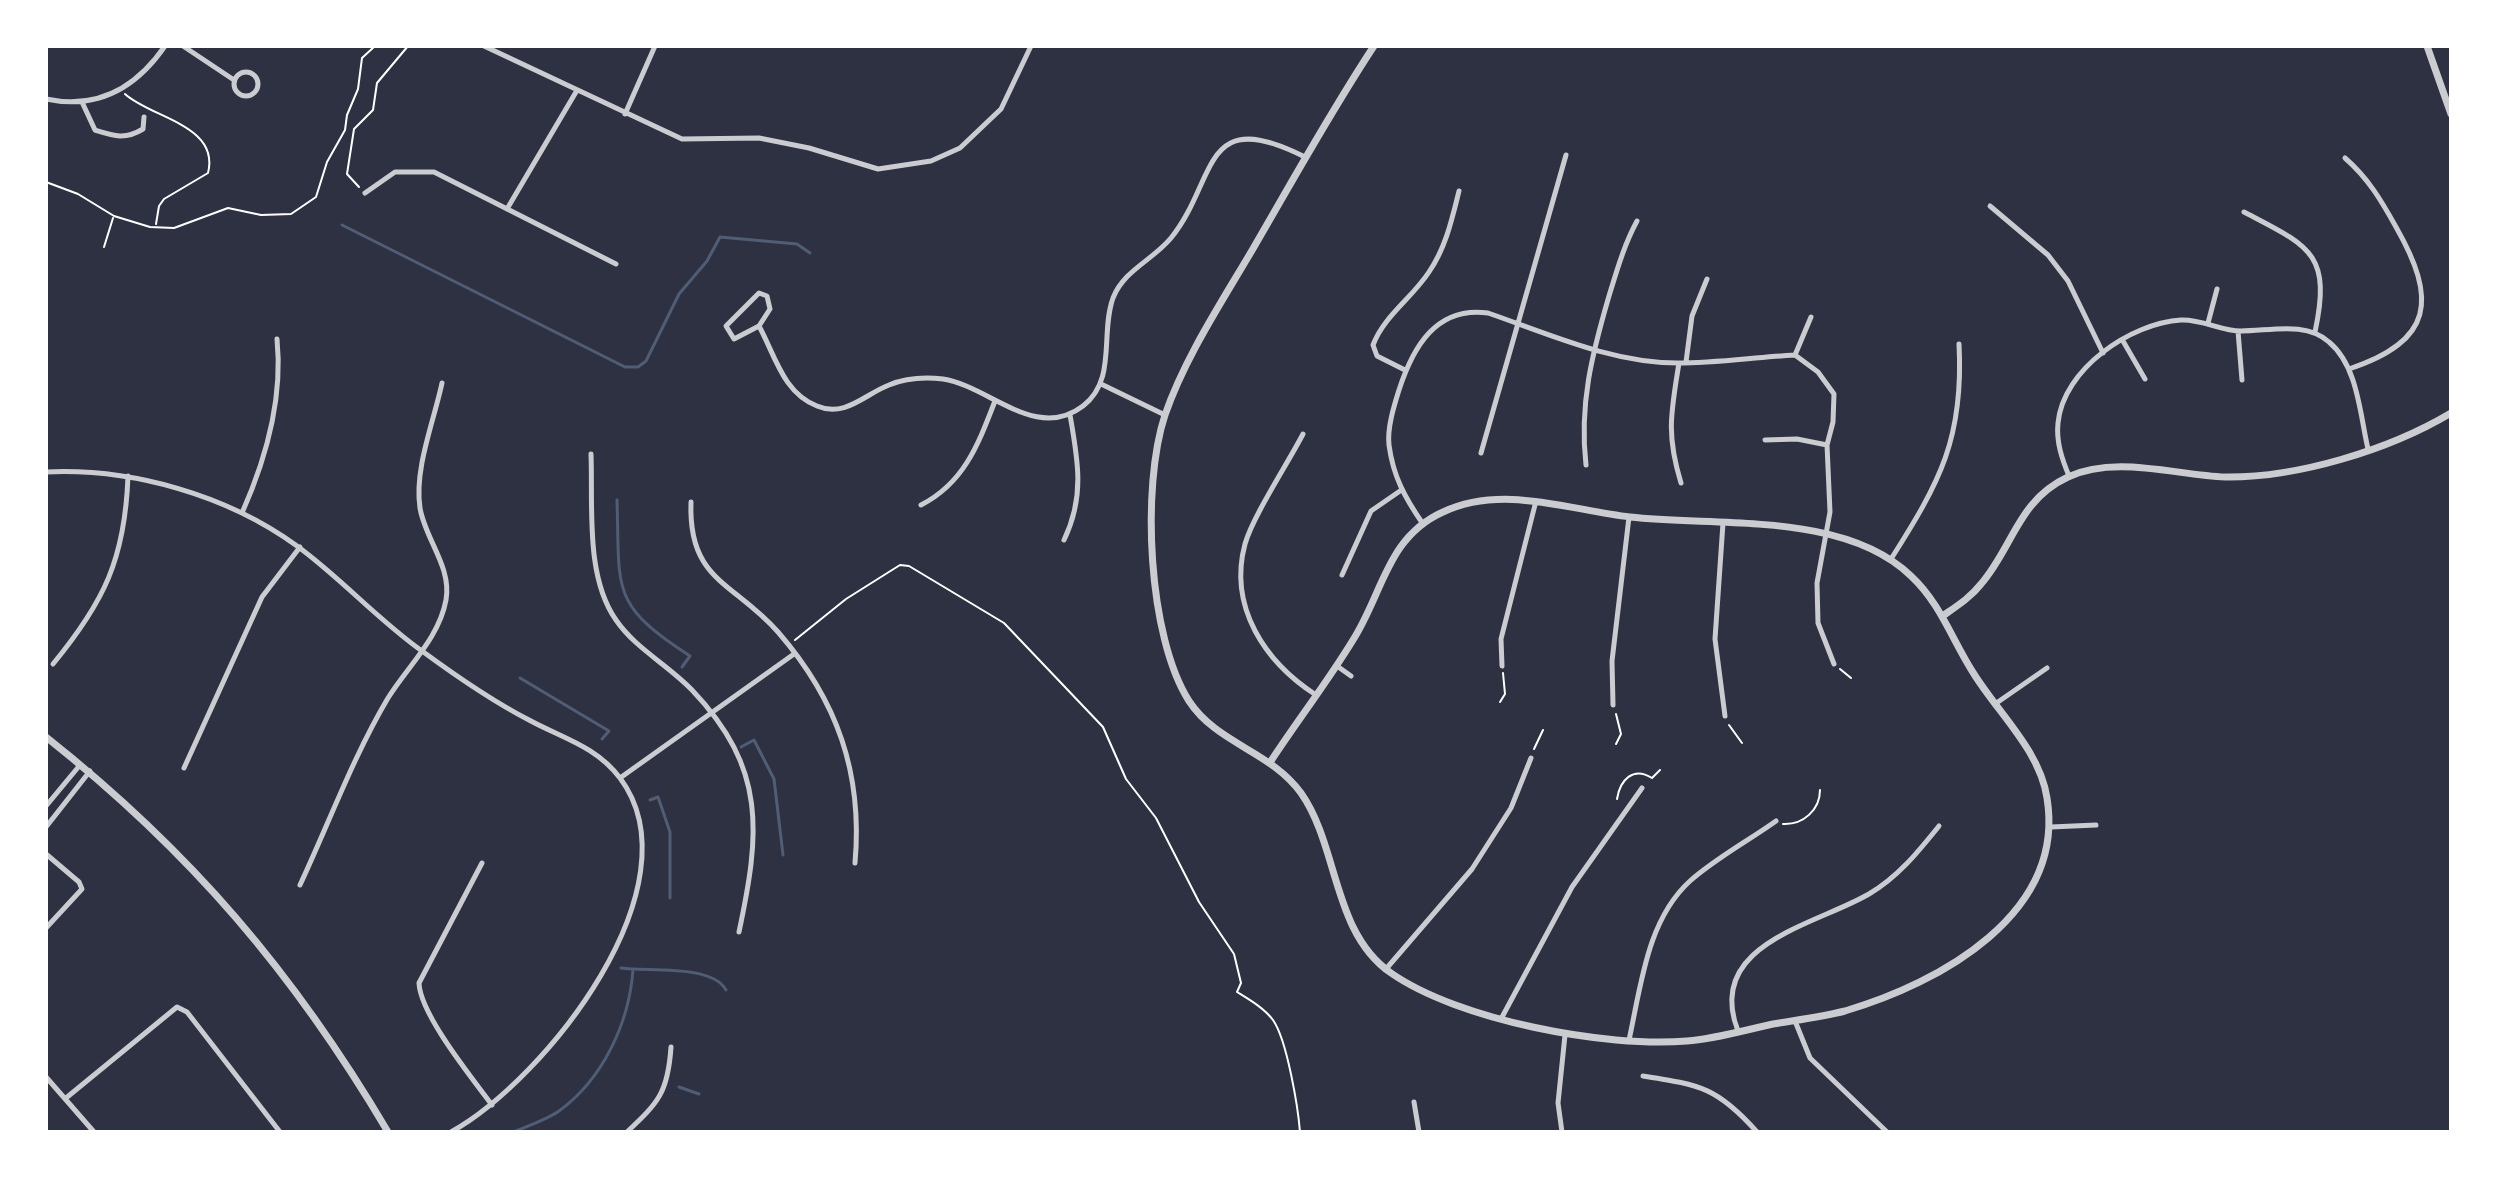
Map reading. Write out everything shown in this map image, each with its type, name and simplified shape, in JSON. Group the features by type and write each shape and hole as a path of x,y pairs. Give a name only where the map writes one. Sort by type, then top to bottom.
{"street":[{"path":"46,99 82,102 121,89 147,73 165,46"},
{"path":"183,46 234,80"},
{"path":"484,46 576,92 682,139 759,138 809,148 878,169 931,161 960,148 994,116 1016,80 1031,46"},
{"path":"501,53 504,46"},
{"path":"625,114 655,46"},
{"path":"1271,761 1359,632 1394,553 1423,524 1441,512 1486,500 1536,501 1629,517 1827,533 1891,559 1911,575 1944,615 1970,668 2034,758 2046,787 2051,827 2033,890 2012,917 1969,952 1929,978 1840,1012 1685,1041 1565,1035 1500,1020 1428,992 1386,970 1349,919 1308,802 1271,761 1217,732 1190,702 1172,663 1150,540 1155,463 1165,415 1237,275 1374,46"},
{"path":"2427,46 2451,114"},
{"path":"252,73 259,86 249,96 239,94 233,87 234,80 238,75 252,73"},
{"path":"507,209 576,92"},
{"path":"82,102 95,130 115,137 130,137 143,129 144,117"},
{"path":"759,326 791,389 819,407 844,408 891,384 932,378 951,381 1033,416 1070,415 1086,404 1101,383 1114,297 1128,274 1166,244 1176,231 1209,163 1237,141 1257,138 1277,143 1306,158"},
{"path":"1481,453 1566,155"},
{"path":"2345,158 2369,179 2409,250 2420,274 2424,294 2419,319 2407,339 2379,359 2349,369"},
{"path":"365,193 389,174 423,170 445,177 616,264"},
{"path":"1405,370 1377,356 1373,345 1379,329 1429,272 1445,243 1459,191"},
{"path":"1990,206 2048,255 2068,281 2103,353"},
{"path":"2244,212 2292,237 2318,266 2323,285 2315,332"},
{"path":"1586,465 1583,417 1593,350 1624,246 1637,221"},
{"path":"1681,483 1669,430 1692,316 1707,279"},
{"path":"2208,323 2217,289"},
{"path":"759,293 770,302 759,326 734,339 726,326 759,293"},
{"path":"1423,524 1400,491 1388,442 1405,370 1420,340 1452,315 1471,311 1520,324 1593,350 1682,362 1795,355 1818,372 1834,394 1833,422 1827,445 1830,512 1817,583 1818,623 1834,664"},
{"path":"1795,355 1811,317"},
{"path":"2069,476 2058,443 2063,401 2075,380 2103,353 2123,341 2163,323 2184,320 2238,331 2277,328 2315,332 2330,342 2349,369 2368,449"},
{"path":"2238,331 2242,380"},
{"path":"242,513 262,467 280,371 277,339"},
{"path":"2123,341 2145,379"},
{"path":"1891,559 1947,461 1959,404 1959,344"},
{"path":"300,885 362,746 389,697 443,616 447,596 445,575 420,507 420,482 442,383"},
{"path":"1101,383 1165,415"},
{"path":"921,505 945,493 965,466 995,401"},
{"path":"1944,615 1982,583 2017,522 2035,501 2069,476 2105,468 2253,477 2298,471 2368,449 2451,413"},
{"path":"1064,540 1077,513 1078,473 1070,415"},
{"path":"1303,434 1246,542 1240,580 1258,641 1276,665 1316,695"},
{"path":"1765,440 1797,439 1827,445"},
{"path":"591,454 597,569 615,619 632,638 691,689 712,713 744,768 755,812 752,870 739,932"},
{"path":"46,472 128,476 185,491 242,513 300,547 422,651 531,721 586,747 620,778 642,829 644,853 631,905 603,971 566,1029 543,1058 492,1105 451,1132"},
{"path":"53,664 95,609 108,585 119,551 128,476"},
{"path":"1342,575 1371,511 1400,491"},
{"path":"1502,666 1501,639 1536,501"},
{"path":"691,502 690,532 698,553 714,578 758,611 788,646 825,698 849,758 858,807 855,863"},
{"path":"1613,705 1612,661 1629,517"},
{"path":"1723,523 1715,639 1725,716"},
{"path":"184,768 262,597 300,547"},
{"path":"620,778 794,654"},
{"path":"1336,665 1351,676"},
{"path":"1995,704 2047,668"},
{"path":"46,737 90,771 193,867 288,978 344,1057 388,1132"},
{"path":"1386,970 1472,869 1511,808 1531,758"},
{"path":"46,806 80,764"},
{"path":"46,827 90,771"},
{"path":"1500,1020 1572,887 1642,788"},
{"path":"1629,1040 1656,930 1672,902 1689,882 1776,821"},
{"path":"2051,827 2096,825"},
{"path":"1738,1031 1731,1014 1735,983 1746,963 1765,943 1791,928 1871,893 1897,875 1939,826"},
{"path":"46,854 79,882 82,889 46,928"},
{"path":"482,863 419,983 419,993 442,1033 492,1105"},
{"path":"66,1098 177,1007 187,1012 280,1132"},
{"path":"1794,1020 1810,1058 1887,1132"},
{"path":"1562,1132 1558,1103 1565,1035"},
{"path":"627,1132 661,1099 669,1078 671,1047"},
{"path":"1643,1076 1697,1084 1730,1104 1757,1132"},
{"path":"46,1077 94,1132"},
{"path":"1414,1102 1419,1132"}],"path":[{"path":"46,182 78,194 114,216 150,227 174,228 228,208 276,216 291,214 316,197 327,162 345,130 347,115 358,89 359,67 375,46"},
{"path":"365,193 347,174 354,129 373,110 377,83 408,46"},
{"path":"121,89 126,97 184,126 210,152 208,173 164,199 159,206 155,225"},
{"path":"345,130 354,129"},
{"path":"104,247 114,216"},
{"path":"788,646 846,599 900,565 909,566 1004,623 1048,674 1084,704 1110,739 1126,779 1156,818 1199,902 1234,954 1241,983 1237,992 1255,1003 1277,1027 1296,1092 1300,1132"},
{"path":"1834,664 1851,678"},
{"path":"1500,702 1505,694 1502,666"},
{"path":"1613,705 1621,734 1616,744"},
{"path":"1531,758 1543,730"},
{"path":"1732,732 1742,743"},
{"path":"1617,799 1621,784 1630,775 1644,773 1652,778 1660,770"},
{"path":"1776,821 1785,826 1805,819 1813,810 1820,790"}],"waterway":[{"path":"342,225 625,367 638,367 646,361 679,294 707,261 720,237 797,244 810,253"},
{"path":"617,500 618,555 624,592 645,622 690,656 682,667"},
{"path":"520,678 609,731 602,739"},
{"path":"741,747 754,740 774,779 783,855"},
{"path":"650,800 658,797 670,832 670,898"},
{"path":"621,968 694,973 719,982 726,990"},
{"path":"513,1132 559,1111 589,1083 619,1029 626,1010 633,970"},
{"path":"679,1087 699,1094"}]}
